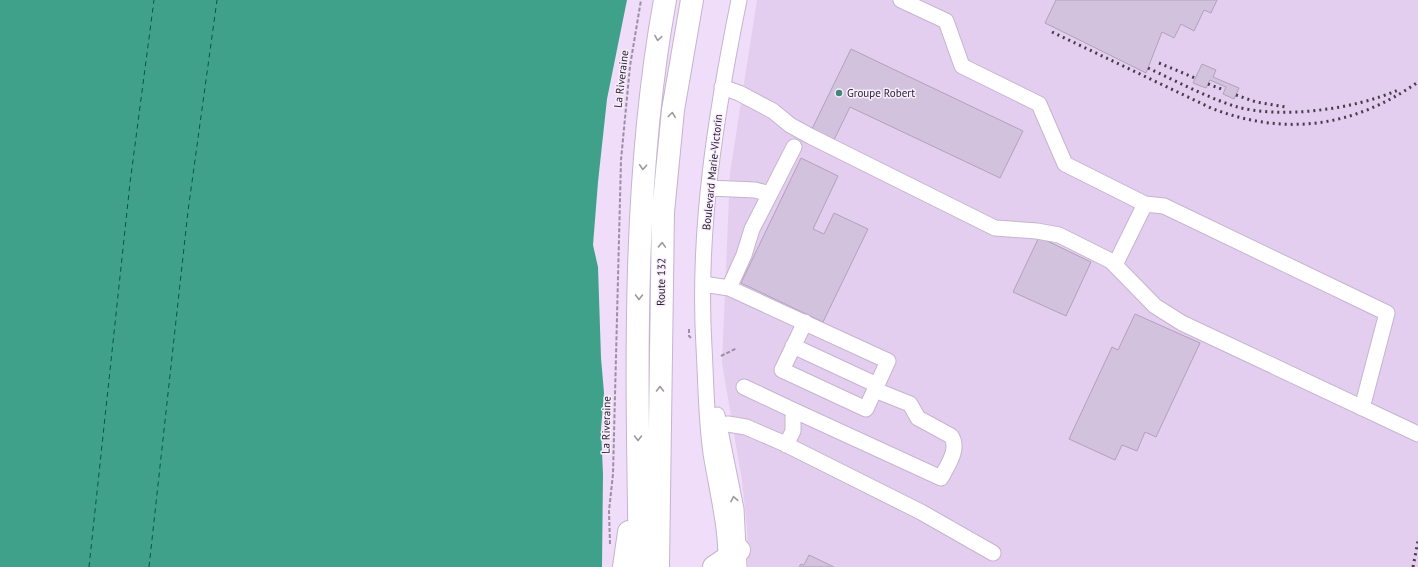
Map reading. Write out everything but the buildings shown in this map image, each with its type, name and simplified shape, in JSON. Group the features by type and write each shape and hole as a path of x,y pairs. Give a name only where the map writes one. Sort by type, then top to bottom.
{"highway":[{"name":"Route 132","path":"640,567 638,335 643,160 651,92 665,0"},
{"name":"Route 132","path":"658,567 662,243 666,180 673,110 692,0"},
{"path":"660,428 665,567"},
{"path":"624,567 638,466"}],"street":[{"name":"Boulevard Marie-Victorin","path":"730,555 711,452 714,425 704,346 703,284 709,188 722,87 739,0"},
{"path":"901,0 946,21 962,66 1039,104 1065,164 1145,204 1164,206 1387,313 1362,408"},
{"path":"722,87 739,93 773,111 790,125 810,136 995,228 1038,230 1059,235 1111,261 1155,306 1182,323 1418,434"},
{"path":"729,288 744,255 752,229 794,147"},
{"path":"709,188 755,190 770,194"},
{"path":"1115,265 1145,204"},
{"path":"703,284 729,288 805,322 888,360 866,409 782,370 805,322"},
{"path":"744,387 941,478 954,450 954,440 951,436 918,418 910,404 794,346"},
{"path":"786,444 793,431 793,417 795,411"},
{"path":"714,425 746,427 786,444 921,512 993,553"}],"path":[{"name":"La Riveraine","path":"610,546 609,511 612,479 621,160 630,66 641,0"},
{"path":"721,356 737,348"}],"shaded area":[{"path":"0,0 627,0 607,99 593,245 598,267 601,358 604,393 601,429 603,474 602,567 0,567"},
{"path":"757,0 1418,0 1418,567 748,567 747,528 742,481 722,363 730,173"}],"ferry route":[{"path":"89,567 130,183 154,0"},
{"path":"149,567 188,211 217,0"}],"railway":[{"path":"1052,32 1211,108 1239,117 1266,122 1292,124 1318,123 1344,118 1369,109 1394,97 1418,82"},
{"path":"1159,63 1195,78"},
{"path":"1148,68 1201,93 1234,106 1252,110 1273,112 1295,112 1339,107 1380,97 1398,90"},
{"path":"1208,84 1224,90"},
{"path":"1236,95 1256,102 1286,107"},
{"path":"1413,567 1418,541"}],"place":[{"name":"Groupe Robert","path":"839,93"}]}
